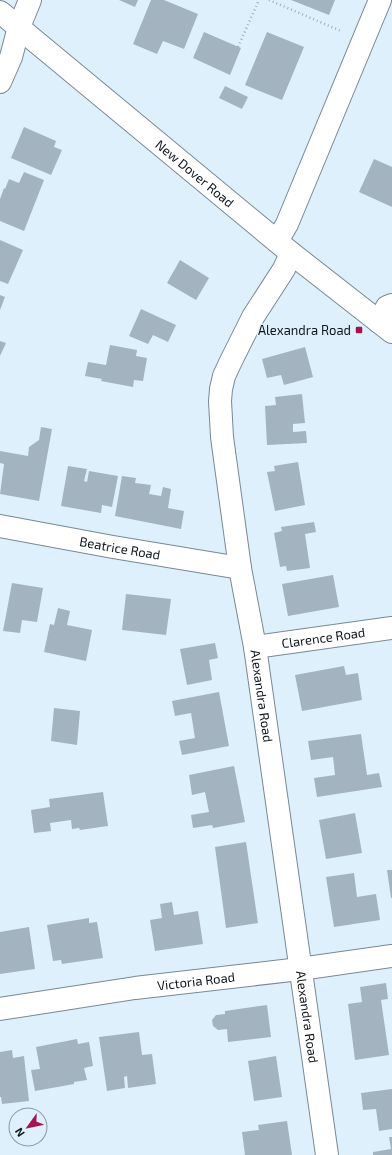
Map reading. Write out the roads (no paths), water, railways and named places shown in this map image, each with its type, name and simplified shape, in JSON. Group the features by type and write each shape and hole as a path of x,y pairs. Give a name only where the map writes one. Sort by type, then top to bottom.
{"street":[{"path":"0,82 11,57 19,27 30,0"},
{"name":"Alexandra Road","path":"327,1155 255,647 240,568 222,437 220,401 224,376 230,362 253,317 284,269 284,247 287,224 380,0"},
{"name":"New Dover Road","path":"0,12 284,247 386,327"},
{"path":"386,327 387,307 392,304"},
{"name":"Beatrice Road","path":"0,526 113,547 240,568"},
{"name":"Clarence Road","path":"255,647 392,628"},
{"name":"Victoria Road","path":"0,1009 135,988 300,969 392,956"}],"place":[{"name":"Alexandra Road","path":"359,330"}]}
